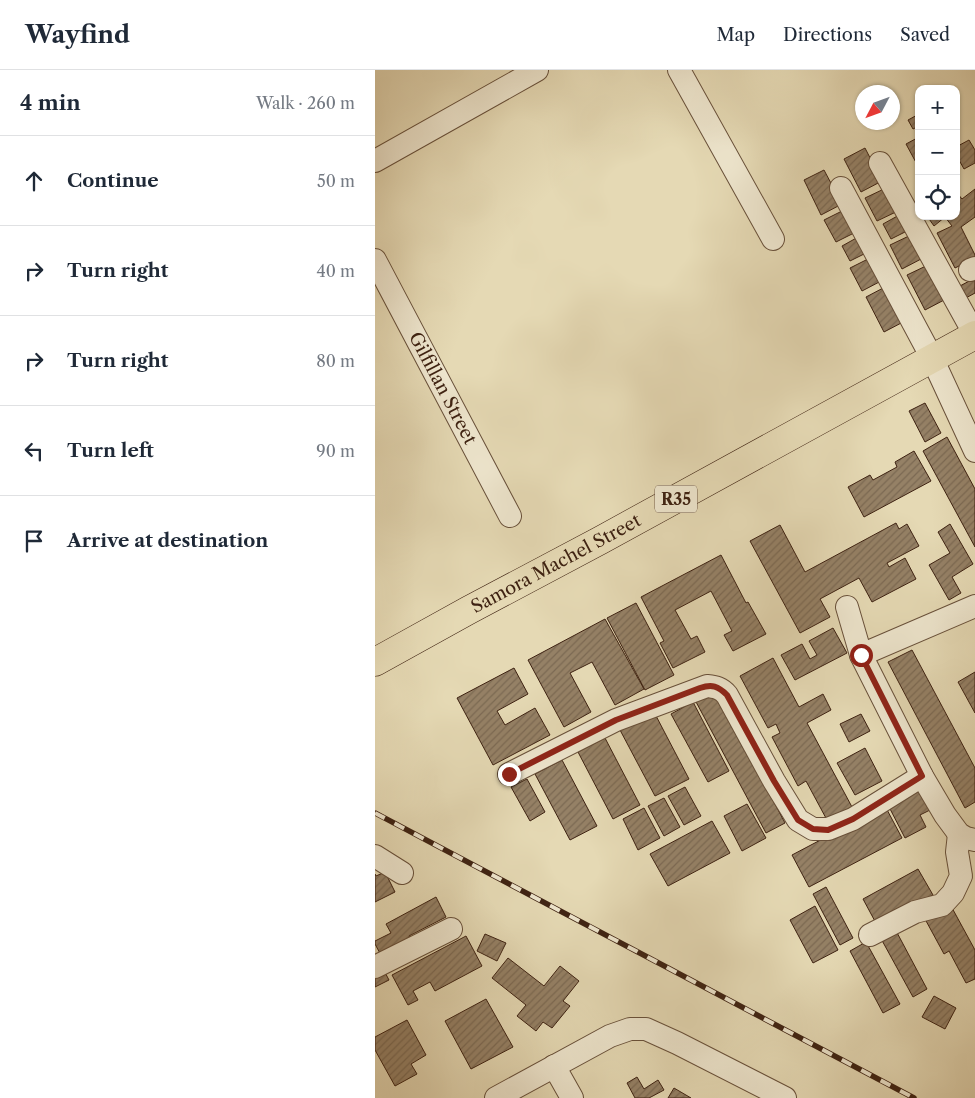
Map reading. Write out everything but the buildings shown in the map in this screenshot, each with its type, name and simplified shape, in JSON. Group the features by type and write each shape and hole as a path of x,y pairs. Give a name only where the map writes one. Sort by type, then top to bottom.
{"main road":[{"name":"Samora Machel Street","path":"375,662 610,536 975,335"}],"street":[{"path":"375,161 537,70"},
{"path":"679,70 773,238"},
{"path":"880,163 975,335"},
{"path":"841,188 932,358 975,451"},
{"name":"Gilfillan Street","path":"375,260 510,516"},
{"path":"861,655 975,606"},
{"path":"847,607 861,655 922,776 945,815 967,837 957,852 961,876 953,893 942,905 915,912 870,934"},
{"path":"509,774 616,720 707,686 714,686 721,689 727,695 774,781 798,820 813,829 828,830 853,819 922,776"},
{"path":"375,856 402,873"},
{"path":"375,967 451,929"},
{"path":"496,1098 610,1036 630,1029 646,1029 785,1098"},
{"path":"554,1066 572,1098"}],"railway":[{"path":"375,813 914,1098"}],"route":[{"path":"509,774 616,720 700,688 714,686 721,689 727,695 774,781 798,820 813,829 828,830 853,819 922,776 861,655"}]}
